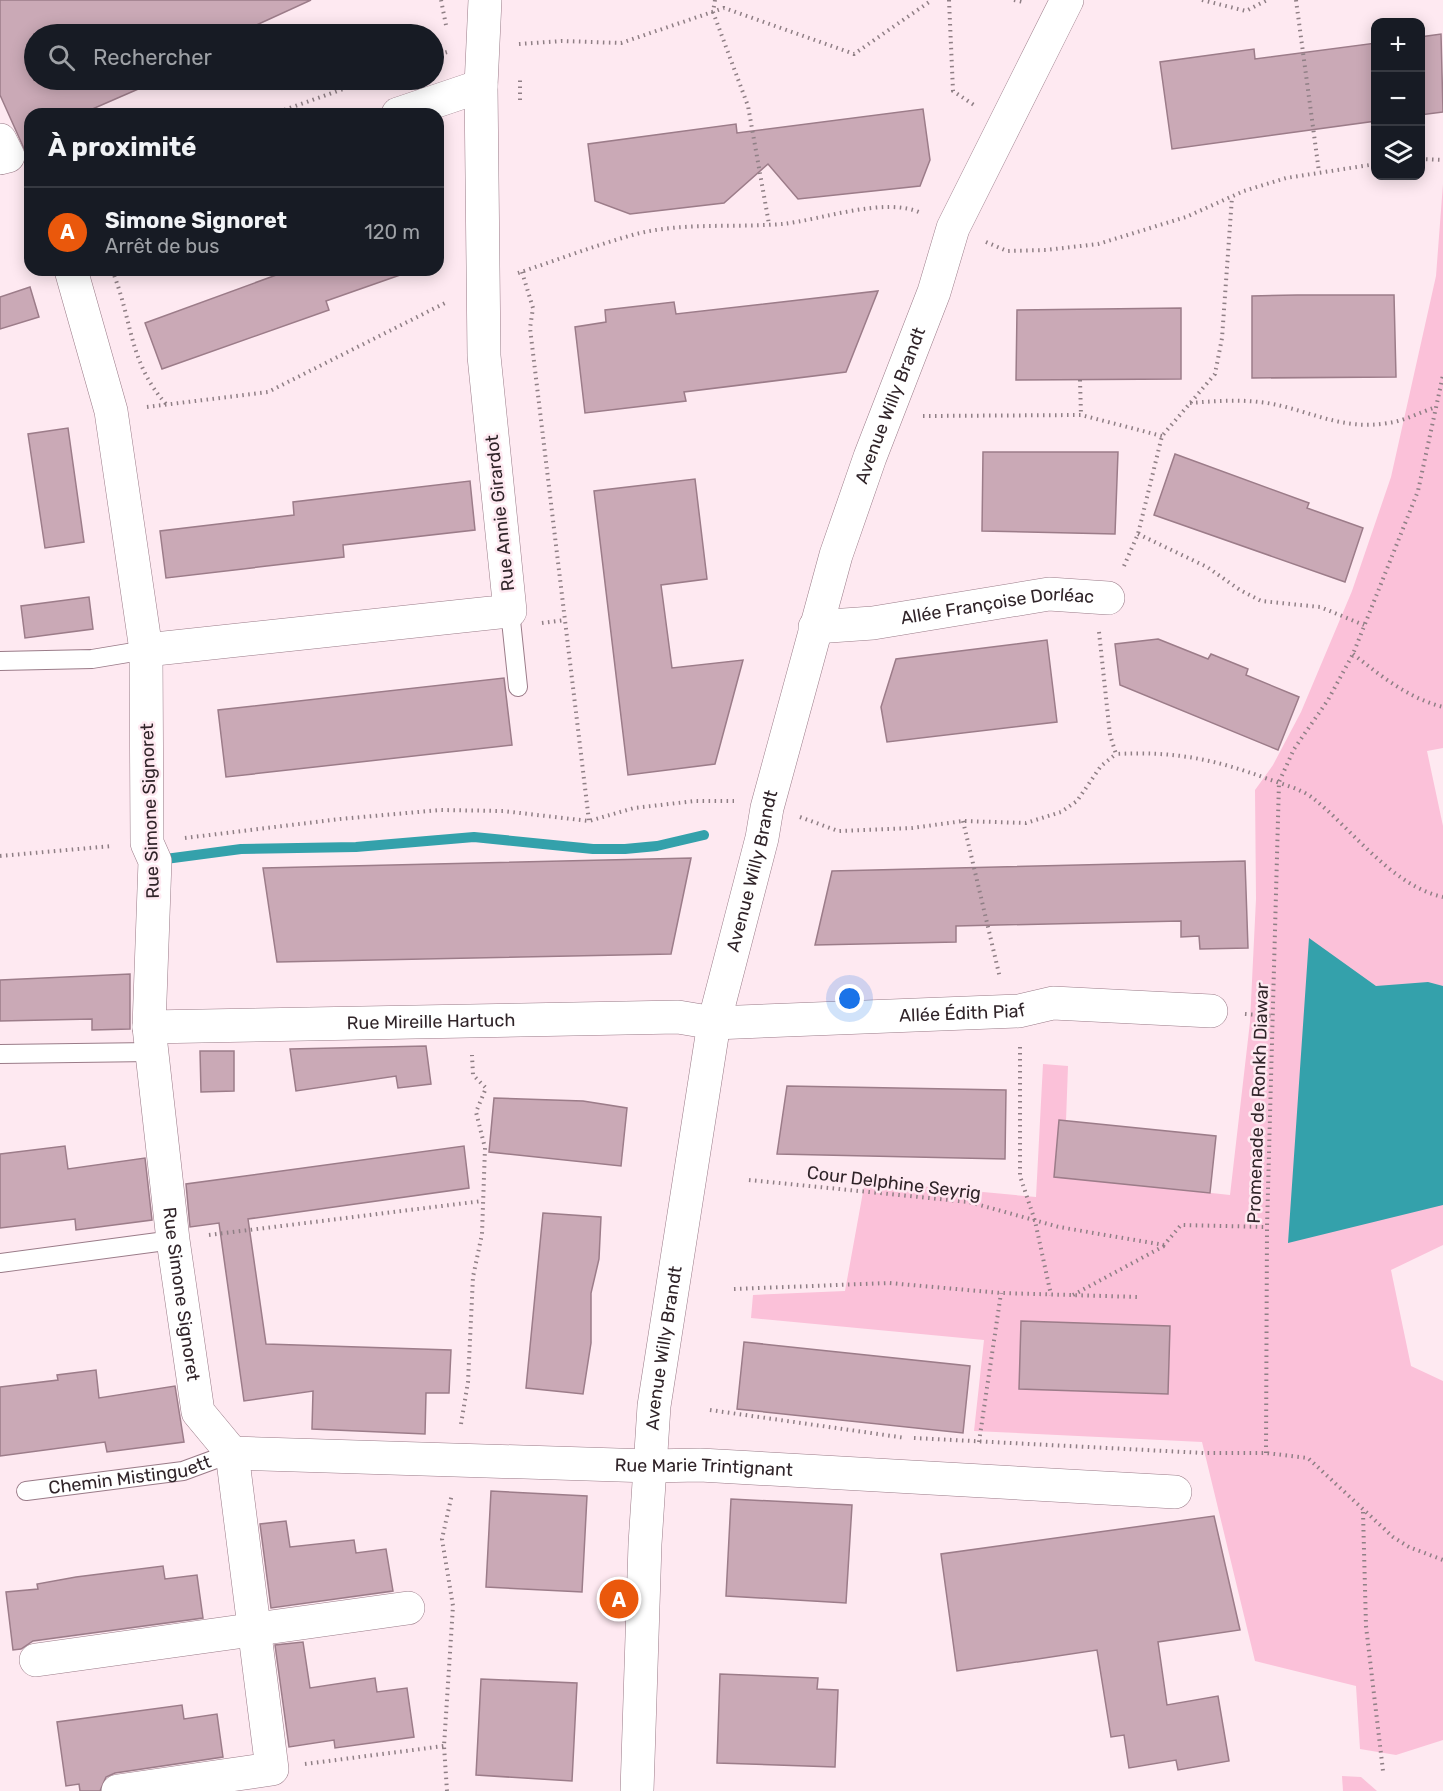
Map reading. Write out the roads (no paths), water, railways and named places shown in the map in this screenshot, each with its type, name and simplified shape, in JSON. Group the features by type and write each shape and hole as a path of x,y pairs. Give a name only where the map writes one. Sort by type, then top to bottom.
{"street":[{"path":"416,108 481,86 485,0"},
{"name":"Avenue Willy Brandt","path":"637,1791 654,1406 714,1023 762,838 766,808 836,555 885,416 934,292 953,228 1068,0"},
{"name":"Rue Annie Girardot","path":"146,651 510,611 484,356 481,86"},
{"path":"0,140 8,156 0,158"},
{"name":"Rue Simone Signoret","path":"73,276 111,411 146,651 147,843 155,861 150,1040 173,1240 198,1412 232,1453"},
{"name":"Allée Françoise Dorléac","path":"815,627 873,622 1049,594 1108,598"},
{"name":"Allée Édith Piaf","path":"714,1023 1014,1011 1053,1003 1211,1011"},
{"name":"Rue Mireille Hartuch","path":"150,1040 472,1021 678,1017 714,1023"},
{"path":"118,1791 272,1768 232,1453"},
{"name":"Rue Marie Trintignant","path":"232,1453 456,1458 650,1466 700,1465 1175,1492"},
{"path":"36,1660 253,1632 408,1608"}],"lane":[{"path":"510,611 518,687"},
{"path":"0,661 92,659 146,651"},
{"path":"0,1054 150,1040"},
{"path":"0,1263 173,1240"},
{"name":"Chemin Mistinguett","path":"26,1491 183,1471 232,1453"}],"water":[{"path":"1309,938 1376,986 1428,982 1443,986 1443,1205 1288,1243"}],"waterway":[{"path":"158,860 241,849 356,847 474,837 593,849 625,849 657,846 704,835"}],"place":[{"name":"Simone Signoret","path":"619,1599"}]}
